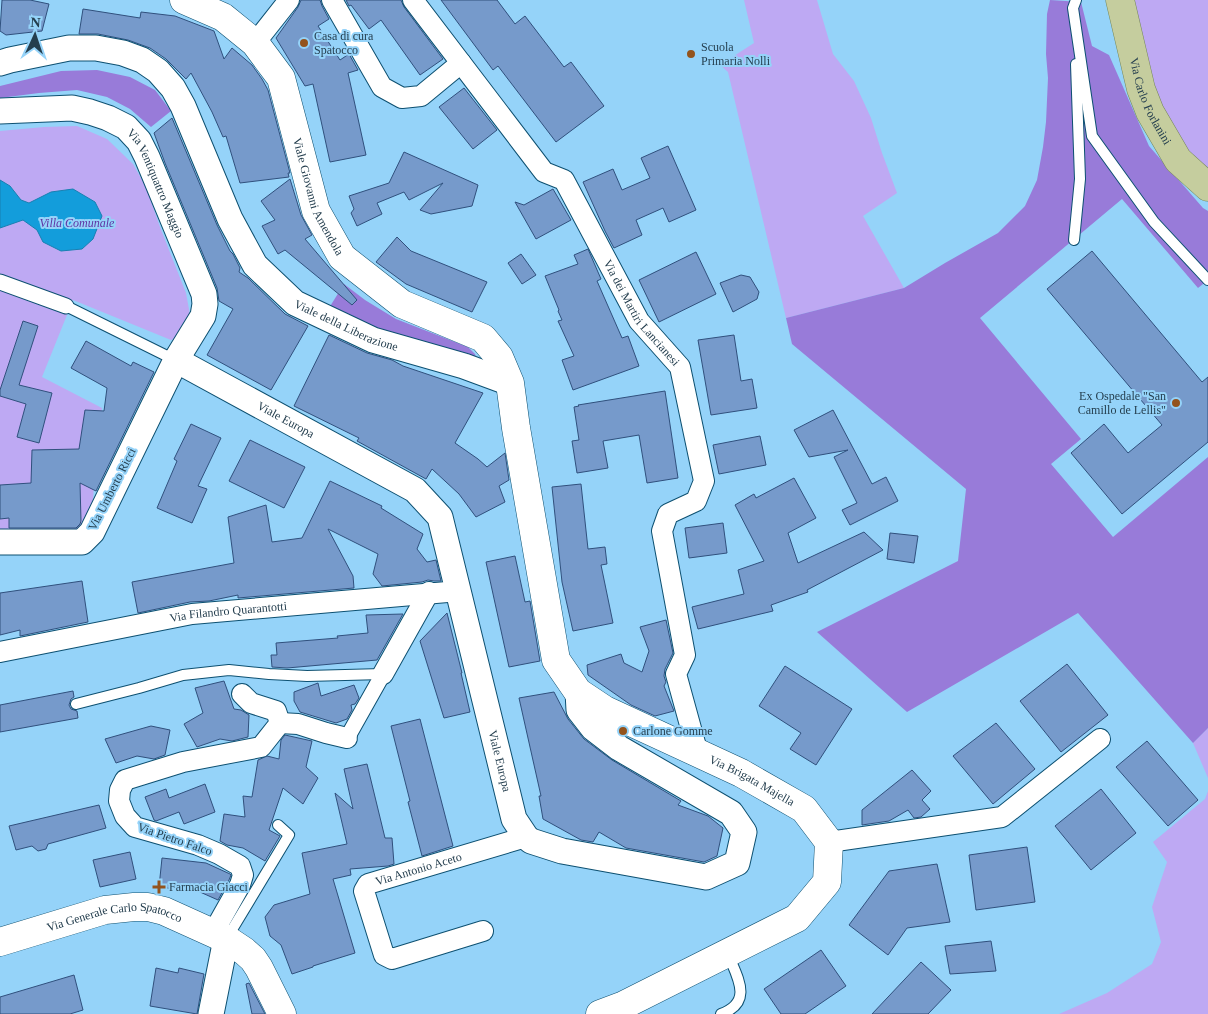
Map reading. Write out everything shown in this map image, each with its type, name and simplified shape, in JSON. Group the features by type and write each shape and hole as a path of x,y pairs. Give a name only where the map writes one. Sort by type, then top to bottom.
{"main road":[{"name":"Viale Giovanni Amendola","path":"184,0 223,16 255,42 281,78 316,211 342,258 402,304 483,338 499,357 510,383"},
{"name":"Via Carlo Forlanini","path":"1120,0 1141,89 1150,112 1178,160 1208,187"},
{"path":"510,383 556,660 578,692"},
{"name":"Via Brigata Majella","path":"578,692 605,710 741,773 804,809 829,842"},
{"path":"600,1014 624,1005 797,918 827,882 829,842"},
{"name":"Via Generale Carlo Spatocco","path":"0,942 105,910 134,907 148,907 164,911 219,936"},
{"path":"219,936 253,958 260,968 282,1014"}],"street":[{"path":"255,42 289,0"},
{"path":"332,0 382,87 402,98 421,96 461,62"},
{"name":"Via dei Martiri Lancianesi","path":"413,0 544,172 564,180 639,321 680,367 704,481 696,501 668,514 662,531 684,655 676,674 698,754"},
{"name":"Viale della Liberazione","path":"0,63 68,48 96,48 123,53 142,60 158,71 173,88 230,220 255,265 295,303 373,340 464,366 510,383"},
{"name":"Via Ventiquattro Maggio","path":"0,111 72,108 108,118 126,127 139,141 204,294 203,316 176,360"},
{"path":"0,282 66,306"},
{"name":"Via Umberto Ricci","path":"0,542 82,542 92,532 176,360"},
{"name":"Viale Europa","path":"176,360 415,490 440,517 514,819 526,836"},
{"name":"Via Filandro Quarantotti","path":"0,652 192,614 459,590"},
{"path":"242,694 251,703 276,711 280,723 298,724 347,738 429,592"},
{"path":"526,836 531,842 562,851 706,877 737,863 744,832 731,813 619,748 592,728 579,710 578,692"},
{"name":"Via Pietro Falco","path":"219,936 240,885 243,875 240,866 198,845 136,827 125,816 119,801 120,790 125,780 183,762 261,747 280,723"},
{"path":"829,842 1002,817 1100,739"},
{"name":"Via Antonio Aceto","path":"483,931 392,959 384,955 364,890 368,884 526,836"},
{"path":"211,1014 219,936"}],"lane":[{"path":"1074,4 1080,179 1074,240"},
{"path":"1074,4 1092,136 1154,222 1208,280"},
{"path":"66,306 176,360"},
{"path":"76,704 183,675 229,670 307,676 383,674"},
{"path":"219,936 289,834 278,825"},
{"path":"721,1014 730,1010 738,1001 742,990 727,953"}],"green space":[{"path":"744,0 817,0 833,54 854,81 871,118 897,193 863,216 904,288 786,318 728,72 720,65 754,43"},
{"path":"1128,0 1208,0 1208,178 1161,113"},
{"name":"Villa Comunale","path":"77,126 107,139 133,164 146,187 186,293 191,320 182,336 171,340 73,300 42,377 102,408 95,466 92,520 78,534 0,533 0,131"},
{"path":"1208,728 1208,778 1193,743"},
{"path":"1208,791 1208,1014 1059,1014 1107,993 1152,964 1161,942 1152,907 1167,862 1153,842 1205,799"}],"shaded area":[{"path":"1050,0 1081,2 1092,46 1109,55 1149,146 1203,208 1208,211 1208,280 1198,288 1122,199 980,318 1081,439 1051,464 1113,537 1208,457 1208,728 1193,743 1078,613 907,712 817,632 958,561 966,489 792,344 786,318 904,288 998,233 1025,206 1037,180 1043,147 1048,78 1046,54 1047,14"},
{"path":"97,70 130,77 155,90 171,111 151,127 130,109 107,97 77,90 0,98 0,86 61,71"},
{"path":"344,284 365,300 396,319 468,347 475,354 477,361 377,332 329,308"}],"water":[{"path":"0,180 10,186 21,200 29,203 51,192 73,189 95,202 102,216 93,239 82,249 61,251 43,242 37,230 23,220 0,228"}],"building":[{"path":"2,0 30,0 49,4 42,31 6,35 0,31"},
{"path":"301,0 320,0 329,19 318,26 340,60 349,54 358,70 348,73 366,155 330,162 313,84 305,86 276,38"},
{"path":"346,0 401,0 404,7 443,59 420,75 381,20 369,29"},
{"path":"441,0 497,0 515,24 525,16 564,67 571,62 604,106 556,142 498,66 493,70"},
{"path":"83,9 140,18 141,12 175,16 214,31 224,59 232,48 252,65 268,90 290,173 288,173 289,177 240,183 226,136 223,137 191,73 186,79 166,59 150,48 128,40 98,34 79,34"},
{"path":"464,88 497,130 473,149 439,107"},
{"path":"172,118 217,225 240,268 239,272 248,278 285,314 308,326 271,390 207,355 233,309 219,301 217,288 154,133"},
{"path":"668,146 696,210 669,222 663,208 636,220 642,235 614,248 583,182 613,169 622,190 650,178 641,158"},
{"path":"404,152 478,185 472,206 431,214 420,210 443,183 409,200 404,192 377,203 382,214 357,226 351,213 354,209 349,196 389,183"},
{"path":"290,179 301,215 312,235 305,239 357,300 352,305 285,250 278,254 262,226 275,220 261,201"},
{"path":"553,189 571,220 536,239 515,202 524,205"},
{"path":"397,237 411,251 487,282 472,312 406,284 376,262"},
{"path":"588,249 601,279 597,281 622,338 628,336 639,366 573,390 562,360 574,356 558,321 562,320 545,276 578,264 574,255"},
{"name":"Ex Ospedale \"San Camillo de Lellis\"","path":"1092,251 1202,382 1208,377 1208,442 1122,514 1071,453 1104,424 1128,453 1162,425 1047,289"},
{"path":"696,252 716,294 659,322 639,280"},
{"path":"521,254 536,275 522,284 508,263"},
{"path":"741,275 750,277 759,292 757,299 733,312 720,283"},
{"path":"23,321 38,326 19,385 52,393 39,443 17,437 26,404 0,396 0,390"},
{"path":"329,335 367,353 392,360 403,366 483,393 455,443 487,467 505,453 509,480 499,486 505,502 476,517 459,494 432,469 426,479 357,441 359,438 294,406"},
{"path":"734,335 741,381 752,379 757,408 711,415 698,340"},
{"path":"86,341 131,366 133,362 154,372 96,491 80,483 80,524 76,528 9,528 9,518 0,519 0,485 31,483 32,450 79,449 85,410 104,411 107,388 71,368"},
{"path":"665,391 678,478 647,483 639,435 603,441 608,468 577,473 572,441 579,440 574,407"},
{"path":"833,410 872,484 886,477 898,501 850,525 842,510 857,503 834,457 848,450 809,457 794,430"},
{"path":"191,424 221,438 198,486 207,489 192,523 157,508 177,461 174,459"},
{"path":"760,436 766,465 719,474 713,445"},
{"path":"250,440 305,467 284,508 229,481"},
{"path":"794,478 816,518 788,533 798,563 864,532 883,550 807,590 808,592 771,605 773,611 698,629 692,607 744,594 738,570 764,561 735,505 754,494 756,498"},
{"path":"330,481 382,506 381,508 423,534 417,549 427,562 436,560 441,581 428,580 382,586 373,574 378,554 328,529 353,576 354,588 238,598 238,595 209,601 190,602 138,613 132,582 234,563 228,517 266,505 272,542 302,538"},
{"path":"581,484 588,549 605,547 607,564 601,565 613,623 573,631 562,582 552,487"},
{"path":"723,523 727,553 689,558 685,528"},
{"path":"890,533 918,536 914,563 887,559"},
{"path":"515,556 525,602 530,601 540,661 509,667 486,562"},
{"path":"82,581 88,622 20,636 20,630 0,635 0,593"},
{"path":"447,613 470,712 444,718 420,641"},
{"path":"403,614 377,660 287,668 272,667 271,655 277,655 276,643 338,638 337,636 368,633 366,615"},
{"path":"666,620 673,653 665,669 664,676 666,682 664,686 674,711 655,716 631,705 588,675 587,665 621,654 624,663 642,672 649,651 640,627"},
{"path":"1067,664 1108,715 1061,752 1020,701"},
{"path":"785,666 852,709 816,765 790,749 801,733 759,706"},
{"path":"224,681 234,709 241,710 249,715 248,737 232,741 220,739 197,747 184,724 203,713 195,688"},
{"path":"318,683 321,696 354,685 359,698 355,704 351,705 352,710 347,719 336,723 300,712 294,701 294,692"},
{"path":"73,691 74,697 69,705 71,709 77,711 78,718 0,732 0,705"},
{"path":"554,692 568,719 584,739 612,760 681,801 678,805 708,816 723,828 717,856 704,862 626,848 599,832 593,842 581,840 543,819 539,796 541,796 519,698"},
{"path":"420,719 453,846 422,856 391,726"},
{"path":"996,723 1035,769 993,804 953,756"},
{"path":"151,726 170,730 165,755 154,759 137,756 116,763 105,739"},
{"path":"285,735 312,741 306,767 318,778 303,804 283,788 269,830 280,836 265,861 243,848 227,845 220,841 224,814 245,817 243,796 252,797 258,760 267,756 279,759 281,740"},
{"path":"1147,741 1198,800 1168,826 1116,767"},
{"path":"367,764 385,838 392,838 394,864 350,869 351,875 333,879 355,953 292,974 281,945 270,936 265,917 274,905 310,894 302,853 347,844 335,793 353,809 344,769"},
{"path":"912,770 931,791 922,800 930,809 921,817 914,818 908,810 889,821 862,825 862,810"},
{"path":"205,784 215,812 184,824 179,812 156,821 154,820 145,797 166,789 169,798"},
{"path":"1101,789 1136,833 1091,870 1055,826"},
{"path":"99,805 106,828 48,844 46,849 38,851 32,846 16,850 9,826"},
{"path":"1027,847 1035,902 976,910 969,855"},
{"path":"130,852 136,879 100,887 93,860"},
{"path":"162,858 206,863 231,875 218,900 200,892 159,887"},
{"path":"937,864 950,922 907,928 888,955 849,925 889,871"},
{"path":"991,941 996,971 950,974 945,946"},
{"path":"821,950 846,986 805,1014 781,1014 764,989"},
{"path":"921,962 951,990 928,1014 872,1014"},
{"path":"156,968 178,973 179,968 204,974 197,1014 150,1006"},
{"path":"74,975 83,1010 70,1014 0,1014 0,997"},
{"path":"249,983 265,1014 252,1014 246,984"}],"place":[{"name":"Casa di cura Spatocco","path":"304,43"},
{"name":"Scuola Primaria Nolli","path":"691,54"},
{"name":"Ex Ospedale \"San Camillo de Lellis\"","path":"1176,403"},
{"name":"Carlone Gomme","path":"623,731"},
{"name":"Farmacia Giacci","path":"159,887"}]}
